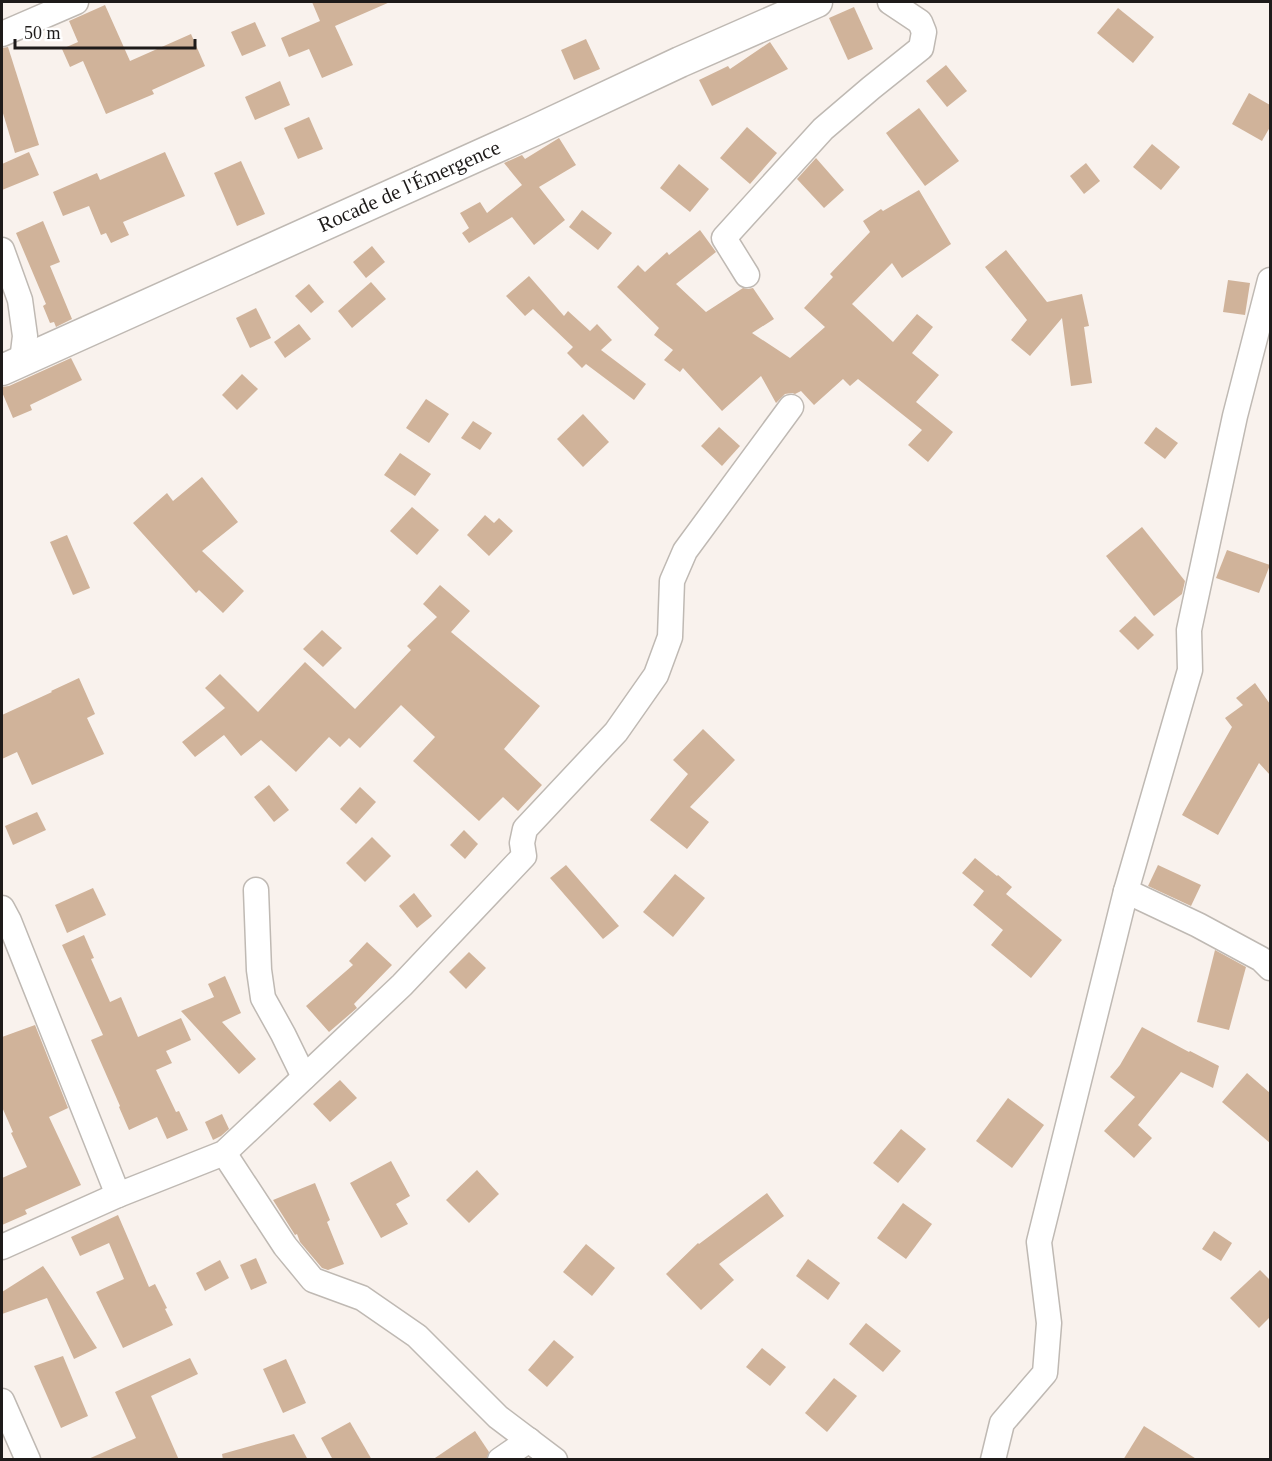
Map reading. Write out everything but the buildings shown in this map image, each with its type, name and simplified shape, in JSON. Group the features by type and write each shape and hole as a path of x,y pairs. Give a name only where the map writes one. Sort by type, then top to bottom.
{"street":[{"path":"2,34 76,2"},
{"name":"Rocade de l'Émergence","path":"12,366 817,2"},
{"path":"747,275 724,238 823,129 921,48 924,32 920,22 890,2"},
{"path":"2,250 20,300 25,336 12,366"},
{"path":"993,1460 1002,1424 1045,1373 1049,1323 1039,1242 1126,891 1190,670 1189,630 1235,416 1270,280"},
{"path":"2,1247 118,1195 224,1154 402,984 524,856 522,843 525,829 616,732 656,675 670,637 672,581 685,551 791,407"},
{"path":"256,890 259,970 263,998 304,1077"},
{"path":"1126,891 1198,925 1261,959 1270,968"},
{"path":"2,908 118,1195"},
{"path":"224,1154 285,1246 313,1280 362,1298 417,1336 498,1417 555,1460"},
{"path":"2,1401 28,1460"},
{"path":"500,1460 529,1440"}]}
